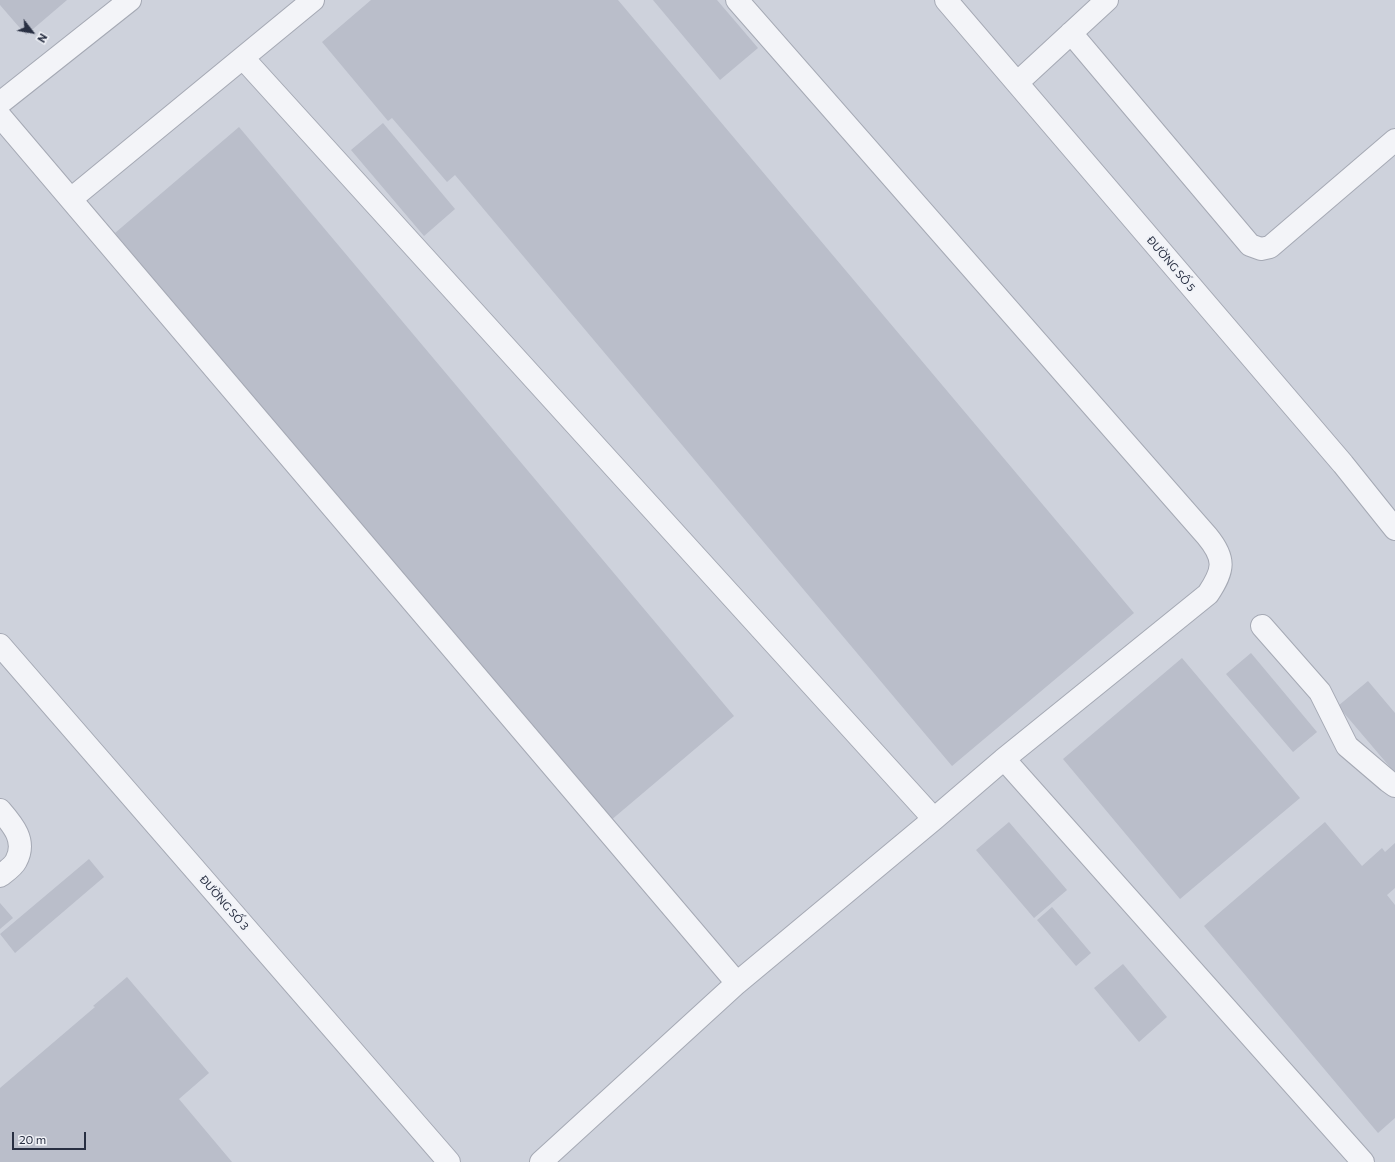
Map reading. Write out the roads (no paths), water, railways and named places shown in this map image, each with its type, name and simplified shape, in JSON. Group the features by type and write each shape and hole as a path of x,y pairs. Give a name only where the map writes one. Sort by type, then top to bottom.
{"street":[{"path":"0,103 130,0"},
{"path":"71,199 313,0"},
{"path":"541,1162 737,983 1004,759 1208,594 1218,578 1221,562 1217,548 737,0"},
{"name":"ĐƯỜNG SỐ 5","path":"946,0 1343,464 1395,529"},
{"path":"1017,83 1107,0"},
{"path":"1071,33 1250,245 1261,248 1270,247 1395,140"},
{"path":"243,58 934,819"},
{"path":"0,116 737,983"},
{"path":"1262,626 1320,692 1347,746 1395,786"},
{"name":"ĐƯỜNG SỐ 3","path":"0,645 449,1162"},
{"path":"1004,759 1363,1162"},
{"path":"0,810 14,826 21,848 16,862 0,876"}]}
